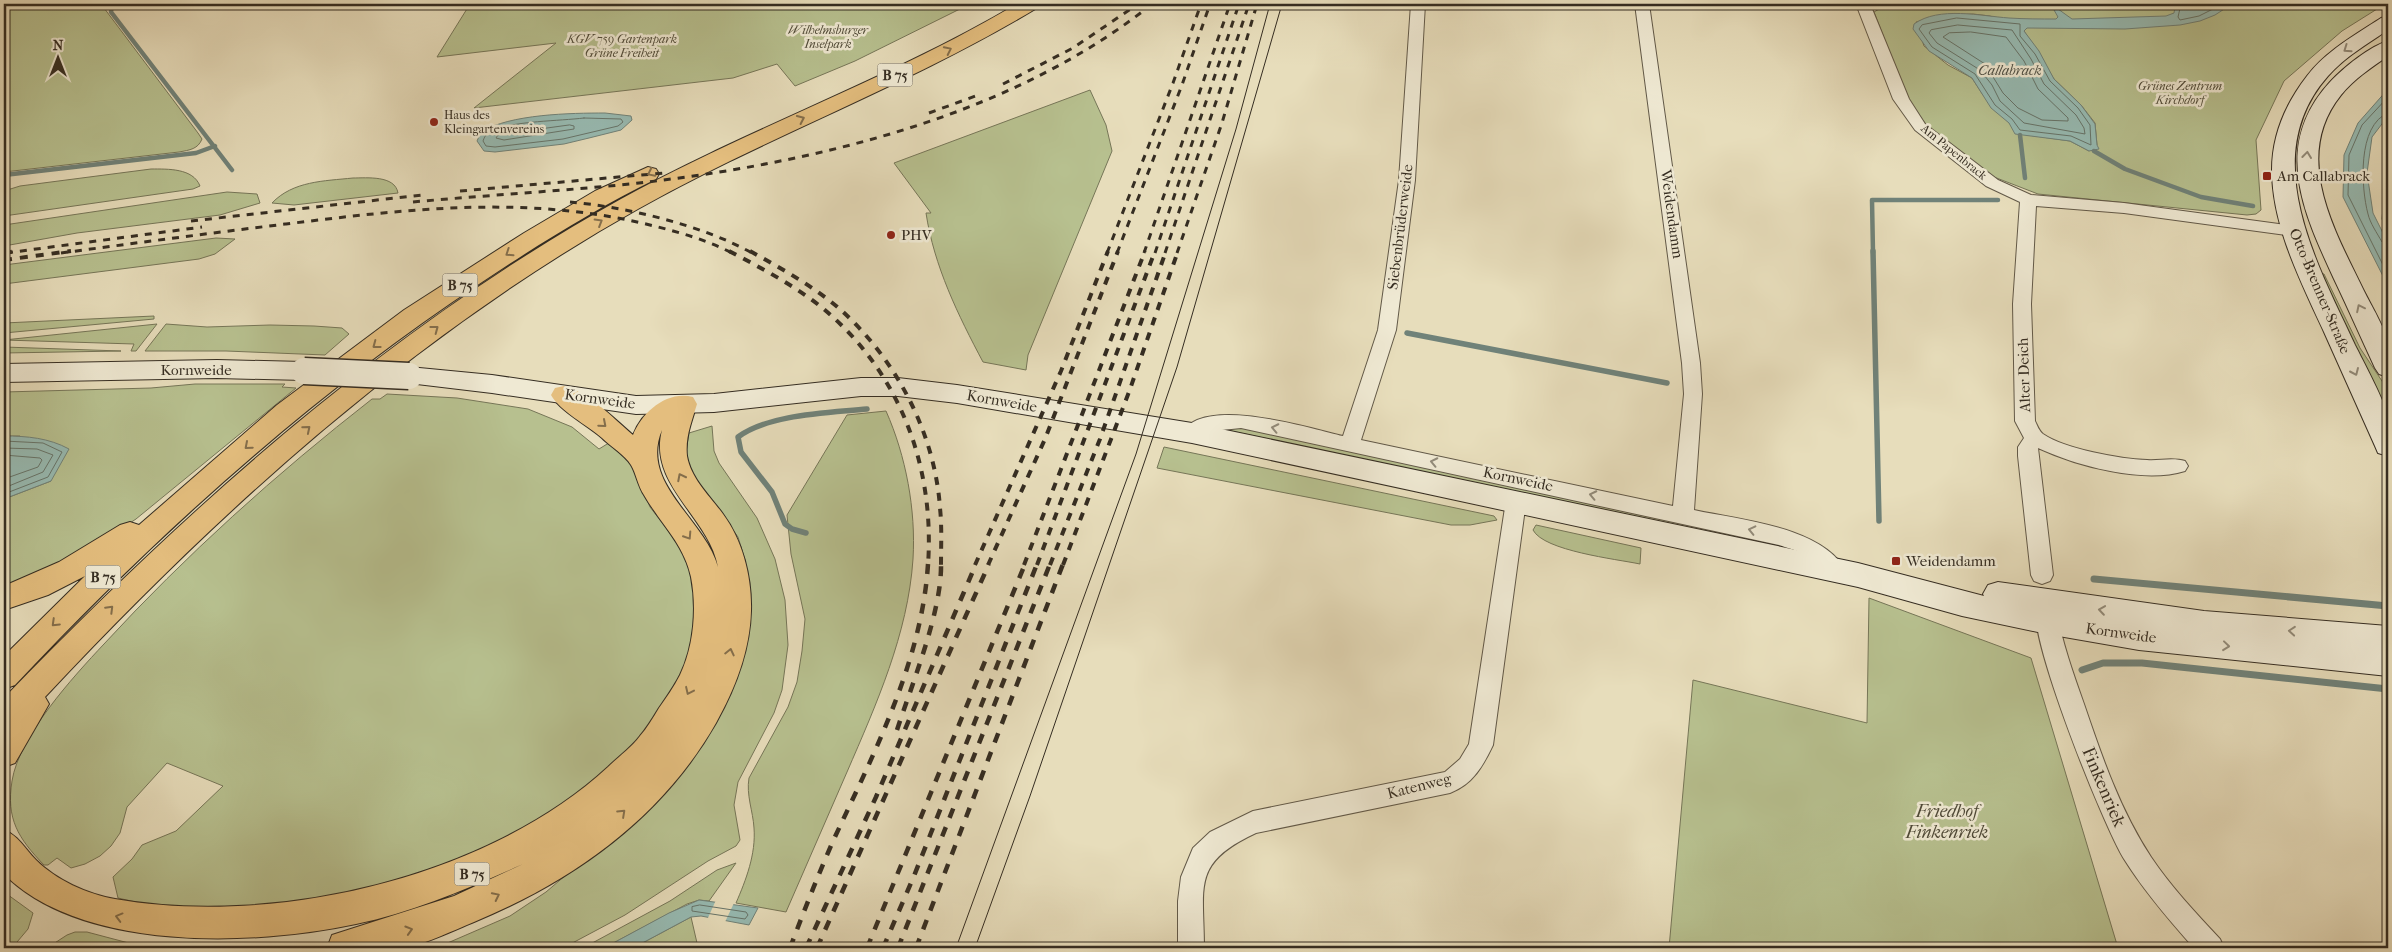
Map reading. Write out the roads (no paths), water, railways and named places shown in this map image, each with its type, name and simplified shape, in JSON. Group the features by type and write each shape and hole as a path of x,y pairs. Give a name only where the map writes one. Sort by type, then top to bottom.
{"highway":[{"name":"B 75","path":"4,676 46,632 140,541 286,412 413,316 532,238 603,196 741,128 952,30 998,4"},
{"name":"B 75","path":"4,719 75,643 140,578 231,493 357,387 453,316 513,275 631,203 757,140 961,43 1030,4"},
{"name":"B 75","path":"564,395 598,419 643,460"},
{"name":"B 75","path":"4,846 18,866 39,885 66,901 96,911 132,921 163,926 210,929 262,928 306,924 361,913 403,901 476,872 519,852 559,829 588,810 615,786 658,740 683,704 695,678 706,642 709,589 701,560 688,535 658,497 647,475 643,460 645,439 655,418 668,409 684,404"},
{"name":"B 75","path":"345,948 404,932 451,915 516,885 564,858 611,823 637,799 674,758 706,713 716,693 732,646 735,623 735,581 724,540 713,522 692,497 675,464 674,435 684,404"},
{"path":"4,598 40,586 72,570 206,483"},
{"name":"B 75","path":"4,753 20,723 75,643"}],"main road":[{"name":"Otto-Brenner-Straße","path":"2388,22 2331,61 2314,79 2300,100 2284,153 2284,190 2293,231 2388,446"},
{"name":"Otto-Brenner-Straße","path":"2388,46 2348,75 2329,97 2310,138 2306,159 2308,187 2314,211 2388,368"},
{"path":"2293,231 2325,236"},
{"name":"Kornweide","path":"4,373 217,369 409,376 492,384 616,404 684,404 842,388 898,387 957,394 1192,433 1847,573 1945,600 2045,599 2204,623 2388,639"},
{"name":"Kornweide","path":"2045,599 2139,637 2388,663"}],"street":[{"name":"Siebenbrüderweide","path":"1350,444 1387,330 1407,180 1418,4"},
{"name":"Weidendamm","path":"1642,4 1691,363 1693,394 1683,514"},
{"name":"Am Papenbrack","path":"1863,4 1901,99 1920,127 1992,183 2028,200"},
{"path":"2028,200 2124,208 2293,231"},
{"name":"Alter Deich","path":"2028,200 2022,304 2025,421 2034,438"},
{"name":"Kornweide","path":"1192,433 1208,424 1241,421 1683,514 1799,542 1847,573"},
{"path":"2045,599 2028,456 2028,448 2034,438 2061,451 2144,469 2178,466"},
{"name":"Katenweg","path":"1191,948 1190,888 1202,856 1224,836 1253,822 1450,782 1465,773 1473,763 1481,746 1516,501"},
{"name":"Finkenriek","path":"2045,599 2053,647 2082,734 2122,829 2143,866 2211,948"}],"water":[{"name":"Callabrack","path":"2178,4 2232,4 2215,15 2200,21 2180,25 2125,29 2027,28 2024,31 2039,51 2054,79 2081,105 2095,124 2099,149 2089,151 2070,141 2015,134 2009,123 1991,108 1972,78 1929,51 1913,29 1914,24 1924,18 1935,15 1973,14 2056,19 2058,17 2054,10 2058,9 2072,19 2166,16 2174,13 2175,7"},
{"path":"2388,89 2388,116 2372,137 2367,173 2373,213 2388,243 2388,286 2343,197 2344,155 2358,123"},
{"path":"575,113 605,113 631,116 632,120 621,130 564,144 495,152 484,151 477,141 481,132 508,121"},
{"path":"4,436 38,438 54,442 69,449 51,481 4,499"},
{"path":"699,900 758,908 749,925 701,916 691,917 633,948 604,948 669,913"}],"waterway":[{"path":"112,4 111,12 214,146"},
{"path":"2020,135 2025,178"},
{"path":"4,175 196,153 214,146"},
{"path":"214,146 232,170"},
{"path":"2094,151 2125,169 2201,197 2253,206"},
{"path":"1873,253 1872,200 1998,200"},
{"path":"1873,251 1879,521"},
{"path":"1407,333 1667,383"},
{"path":"806,533 792,529 785,524 772,492 741,452 738,437 751,429 782,419 867,409"},
{"path":"2094,579 2388,606"},
{"path":"2082,670 2103,663 2142,663 2388,689"}],"tram line":[{"path":"956,948 1136,454 1236,129 1270,4"},
{"path":"975,948 1030,796 1177,367 1282,4"}],"railway":[{"path":"1003,84 1073,48 1138,4"},
{"path":"413,202 639,183 706,174 841,147 908,128 974,105 1037,77 1097,43 1152,4"},
{"path":"1107,253 1173,83 1201,4"},
{"path":"1117,253 1182,85 1210,4"},
{"path":"1144,253 1230,4"},
{"path":"1155,253 1239,4"},
{"path":"1165,253 1249,4"},
{"path":"1177,253 1222,123 1257,4"},
{"path":"929,113 981,94"},
{"path":"460,191 664,173"},
{"path":"191,221 422,195"},
{"path":"570,202 615,208 663,219 710,234 752,253"},
{"path":"61,253 377,214 421,210 511,207 601,215 646,224 701,240 732,253"},
{"path":"6,253 202,227"},
{"path":"4,253 16,251"},
{"path":"4,260 71,251"},
{"path":"729,251 787,283 820,306 848,331 871,359 891,390 906,422 918,456 925,491 929,528 928,565"},
{"path":"750,251 832,302 862,331 880,352 896,376 921,426 937,480 940,508 941,564"},
{"path":"975,565 1061,371 1108,251"},
{"path":"988,565 1045,439 1118,251"},
{"path":"1024,565 1145,251"},
{"path":"1037,565 1155,251"},
{"path":"1050,565 1100,439 1166,251"},
{"path":"1063,565 1129,392 1178,251"},
{"path":"790,948 828,853 894,706 916,636 924,600 928,564"},
{"path":"897,730 918,670 937,603 941,564"},
{"path":"806,948 876,797 976,564"},
{"path":"817,948 989,564"},
{"path":"867,948 1025,564"},
{"path":"883,948 914,876 1037,564"},
{"path":"898,948 1050,564"},
{"path":"916,948 1063,564"}],"place":[{"name":"Haus des Kleingartenvereins","path":"434,122"},
{"name":"Am Callabrack","path":"2267,176"},
{"name":"PHV","path":"891,235"},
{"name":"Weidendamm","path":"1896,561"}],"park label":[{"name":"Wilhelmsburger Inselpark","path":"828,37"},
{"name":"KGV 759 Gartenpark Grüne Freiheit","path":"622,46"},
{"name":"Grünes Zentrum Kirchdorf","path":"2180,93"},
{"name":"Friedhof Finkenriek","path":"1947,821"}]}
